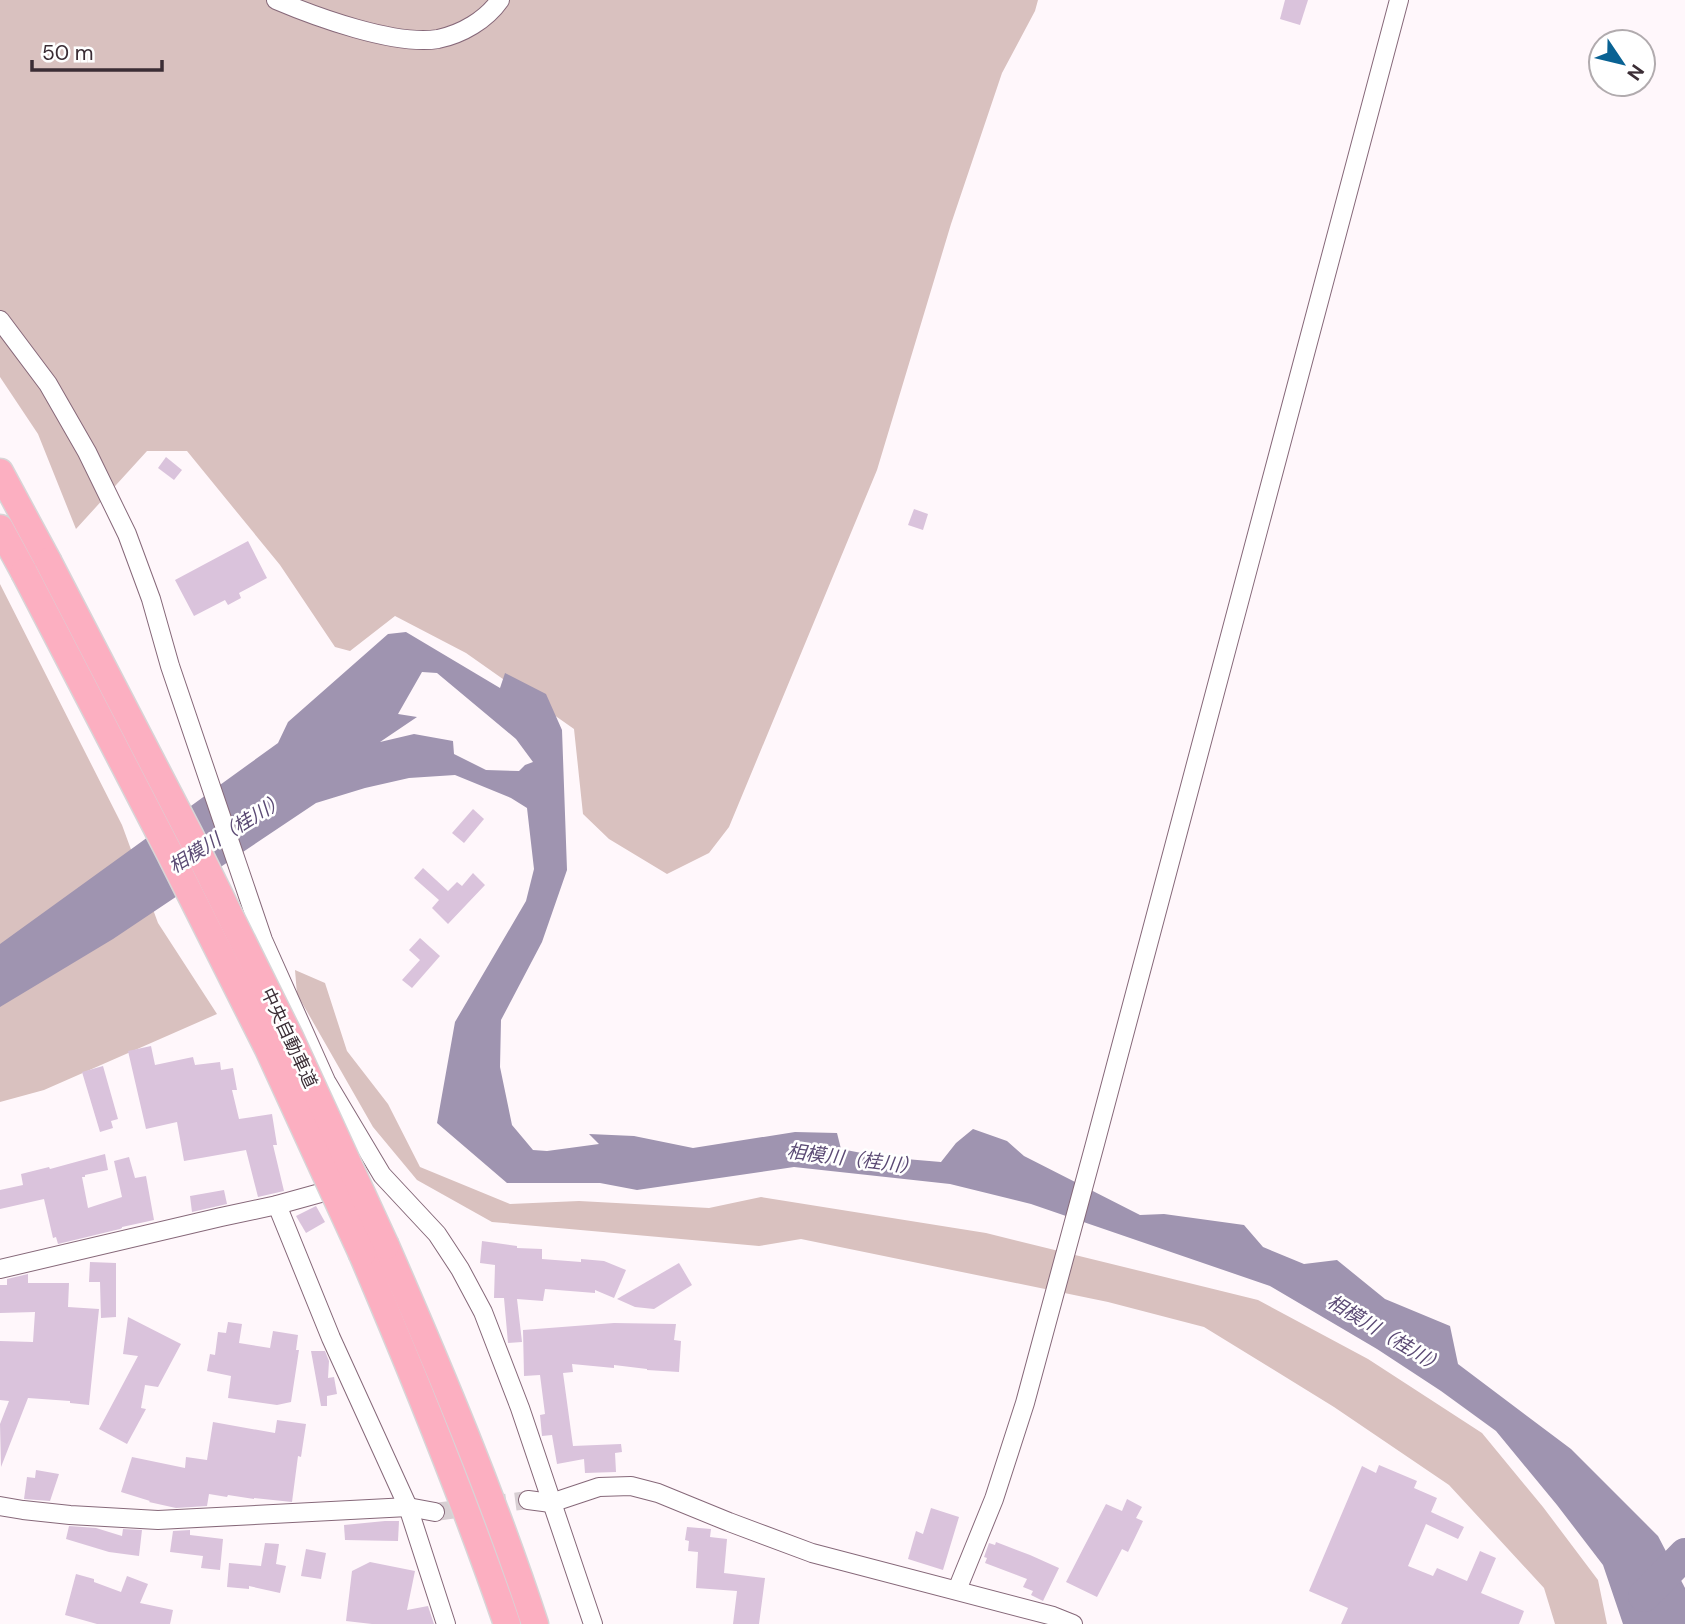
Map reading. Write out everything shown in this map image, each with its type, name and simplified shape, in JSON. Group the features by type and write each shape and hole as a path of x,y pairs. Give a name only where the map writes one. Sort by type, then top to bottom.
{"highway":[{"name":"中央自動車道","path":"0,472 36,566 190,835 290,1037 374,1250 401,1345 458,1487 507,1624"},
{"name":"中央自動車道","path":"0,528 36,566"},
{"name":"中央自動車道","path":"374,1250 425,1334 535,1624"}],"street":[{"path":"276,0 373,33 407,39 436,39 462,32 482,18 500,0"},
{"path":"957,1590 994,1499 1025,1403 1399,0"},
{"path":"0,320 48,384 88,452 127,534 151,599 170,666 263,940 326,1081 382,1175 437,1234 483,1312 520,1408 593,1624"},
{"path":"0,1269 277,1205 382,1175"},
{"path":"277,1205 331,1338 408,1507 446,1624"},
{"path":"528,1500 551,1503 599,1487 631,1486 658,1493 812,1553 1053,1616 1073,1624"},
{"path":"0,1506 70,1515 158,1520 408,1507 435,1512"}],"shaded area":[{"path":"0,0 1038,0 1035,11 1002,73 951,224 877,470 729,827 709,853 667,874 609,839 583,814 574,729 466,653 395,616 350,651 335,647 280,565 187,451 147,451 76,529 38,434 0,377"},
{"path":"0,584 122,825 158,923 217,1014 44,1090 0,1102"},
{"path":"295,970 325,983 347,1051 388,1104 420,1167 510,1204 579,1201 709,1208 761,1197 986,1233 1258,1300 1368,1359 1482,1433 1598,1580 1607,1624 1555,1624 1544,1588 1449,1485 1334,1407 1204,1327 1108,1302 801,1239 759,1246 492,1222 417,1180 373,1127 297,994"}],"water":[{"name":"相模川（桂川）","path":"406,632 500,688 505,673 546,694 562,730 567,870 542,942 501,1020 500,1067 512,1125 533,1150 547,1151 599,1144 589,1134 634,1136 693,1148 795,1132 837,1133 841,1149 882,1157 941,1162 956,1143 973,1129 1007,1141 1024,1156 1140,1215 1164,1214 1244,1225 1263,1247 1304,1264 1337,1260 1385,1299 1450,1326 1458,1364 1571,1449 1658,1536 1685,1588 1685,1624 1623,1624 1603,1565 1496,1431 1377,1349 1270,1286 1031,1204 950,1184 794,1167 637,1190 600,1183 507,1183 437,1123 455,1022 526,901 534,869 527,808 511,798 455,775 409,778 316,803 113,939 0,1007 0,944 278,743 288,722 388,634","holes":["422,672 437,673 516,739 533,762 519,771 486,770 454,754 453,741 414,734 380,742 417,717 398,714"]}],"building":[{"path":"1285,0 1308,0 1300,25 1280,19"},
{"path":"166,457 182,470 174,480 158,468"},
{"path":"914,509 928,514 923,530 908,525"},
{"path":"248,541 267,578 239,593 241,598 228,605 225,600 194,616 175,580"},
{"path":"473,809 484,819 464,843 452,833"},
{"path":"423,868 448,891 457,882 462,886 473,873 485,885 448,924 432,908 439,900 414,878"},
{"path":"420,938 440,956 412,988 402,980 420,960 409,950"},
{"path":"151,1046 155,1065 193,1057 195,1065 220,1062 221,1070 233,1068 237,1090 232,1090 239,1119 272,1114 277,1145 273,1145 284,1191 258,1197 246,1150 184,1161 177,1122 146,1129 128,1051"},
{"path":"103,1066 118,1119 111,1121 113,1128 100,1132 82,1072"},
{"path":"105,1154 108,1170 82,1177 88,1208 122,1197 114,1161 129,1157 135,1178 146,1176 154,1220 58,1244 56,1237 53,1238 44,1199 0,1209 0,1190 23,1185 21,1174"},
{"path":"224,1190 227,1204 192,1212 190,1196"},
{"path":"316,1206 325,1222 306,1233 296,1216"},
{"path":"482,1241 517,1248 542,1249 542,1259 604,1261 626,1270 614,1298 595,1290 595,1293 545,1289 543,1301 517,1299 522,1342 508,1343 504,1298 494,1298 495,1265 480,1263"},
{"path":"90,1262 116,1263 116,1317 101,1318 100,1282 89,1282"},
{"path":"679,1263 692,1285 654,1309 635,1307 617,1299"},
{"path":"28,1274 28,1283 69,1283 68,1307 99,1309 89,1405 28,1398 1,1467 0,1424 9,1401 0,1400 0,1341 33,1342 35,1312 0,1313 0,1285 7,1285 7,1279"},
{"path":"128,1317 181,1344 158,1387 145,1385 141,1408 146,1409 127,1444 99,1429 138,1356 123,1354"},
{"path":"228,1322 242,1324 239,1343 270,1348 273,1331 298,1335 296,1350 299,1350 291,1402 277,1405 228,1398 231,1376 207,1371 210,1354 215,1355 218,1332 226,1333"},
{"path":"614,1323 676,1324 674,1340 681,1341 679,1372 614,1365 614,1368 572,1364 573,1372 563,1373 573,1446 621,1444 622,1452 615,1453 616,1472 585,1473 584,1459 557,1464 552,1435 542,1436 540,1415 545,1414 540,1375 524,1376 523,1330"},
{"path":"311,1351 325,1351 329,1361 328,1378 334,1377 337,1394 327,1396 327,1406 321,1406"},
{"path":"277,1420 306,1424 301,1457 298,1456 292,1502 209,1494 207,1506 176,1508 121,1492 132,1457 185,1468 186,1457 207,1460 213,1422 275,1433"},
{"path":"1379,1465 1417,1481 1414,1488 1437,1498 1431,1512 1464,1527 1458,1539 1426,1524 1408,1566 1433,1576 1437,1568 1467,1581 1480,1551 1496,1558 1481,1593 1524,1611 1519,1624 1341,1624 1348,1608 1309,1591 1362,1466 1376,1473"},
{"path":"36,1470 59,1474 50,1501 24,1499 27,1477 35,1478"},
{"path":"1127,1499 1142,1507 1136,1518 1143,1521 1128,1552 1122,1549 1097,1597 1066,1582 1106,1504 1122,1511"},
{"path":"931,1508 959,1517 943,1570 908,1559 916,1531 923,1534"},
{"path":"399,1521 398,1541 345,1540 344,1525"},
{"path":"69,1526 96,1528 122,1536 123,1529 142,1530 139,1556 109,1552 66,1539"},
{"path":"687,1527 711,1529 710,1537 727,1539 724,1573 765,1578 759,1624 733,1624 737,1591 696,1588 698,1552 688,1551 689,1541 685,1540"},
{"path":"190,1530 190,1535 223,1539 220,1570 201,1568 203,1556 170,1552 173,1531"},
{"path":"996,1542 1059,1568 1043,1601 1031,1595 1033,1591 1023,1587 1027,1579 985,1563 987,1558 984,1557 989,1543 995,1545"},
{"path":"265,1543 279,1544 276,1564 286,1566 280,1593 249,1586 249,1589 227,1587 229,1563 261,1566"},
{"path":"306,1549 326,1553 321,1579 301,1576"},
{"path":"370,1562 415,1571 407,1610 428,1606 434,1624 372,1624 346,1621 352,1571"},
{"path":"76,1574 121,1592 127,1576 148,1584 140,1603 173,1610 170,1624 97,1624 65,1615"}],"waterway":[{"path":"1644,1596 1685,1554"}],"tunnel":[{"path":"435,1512 528,1500"}]}
